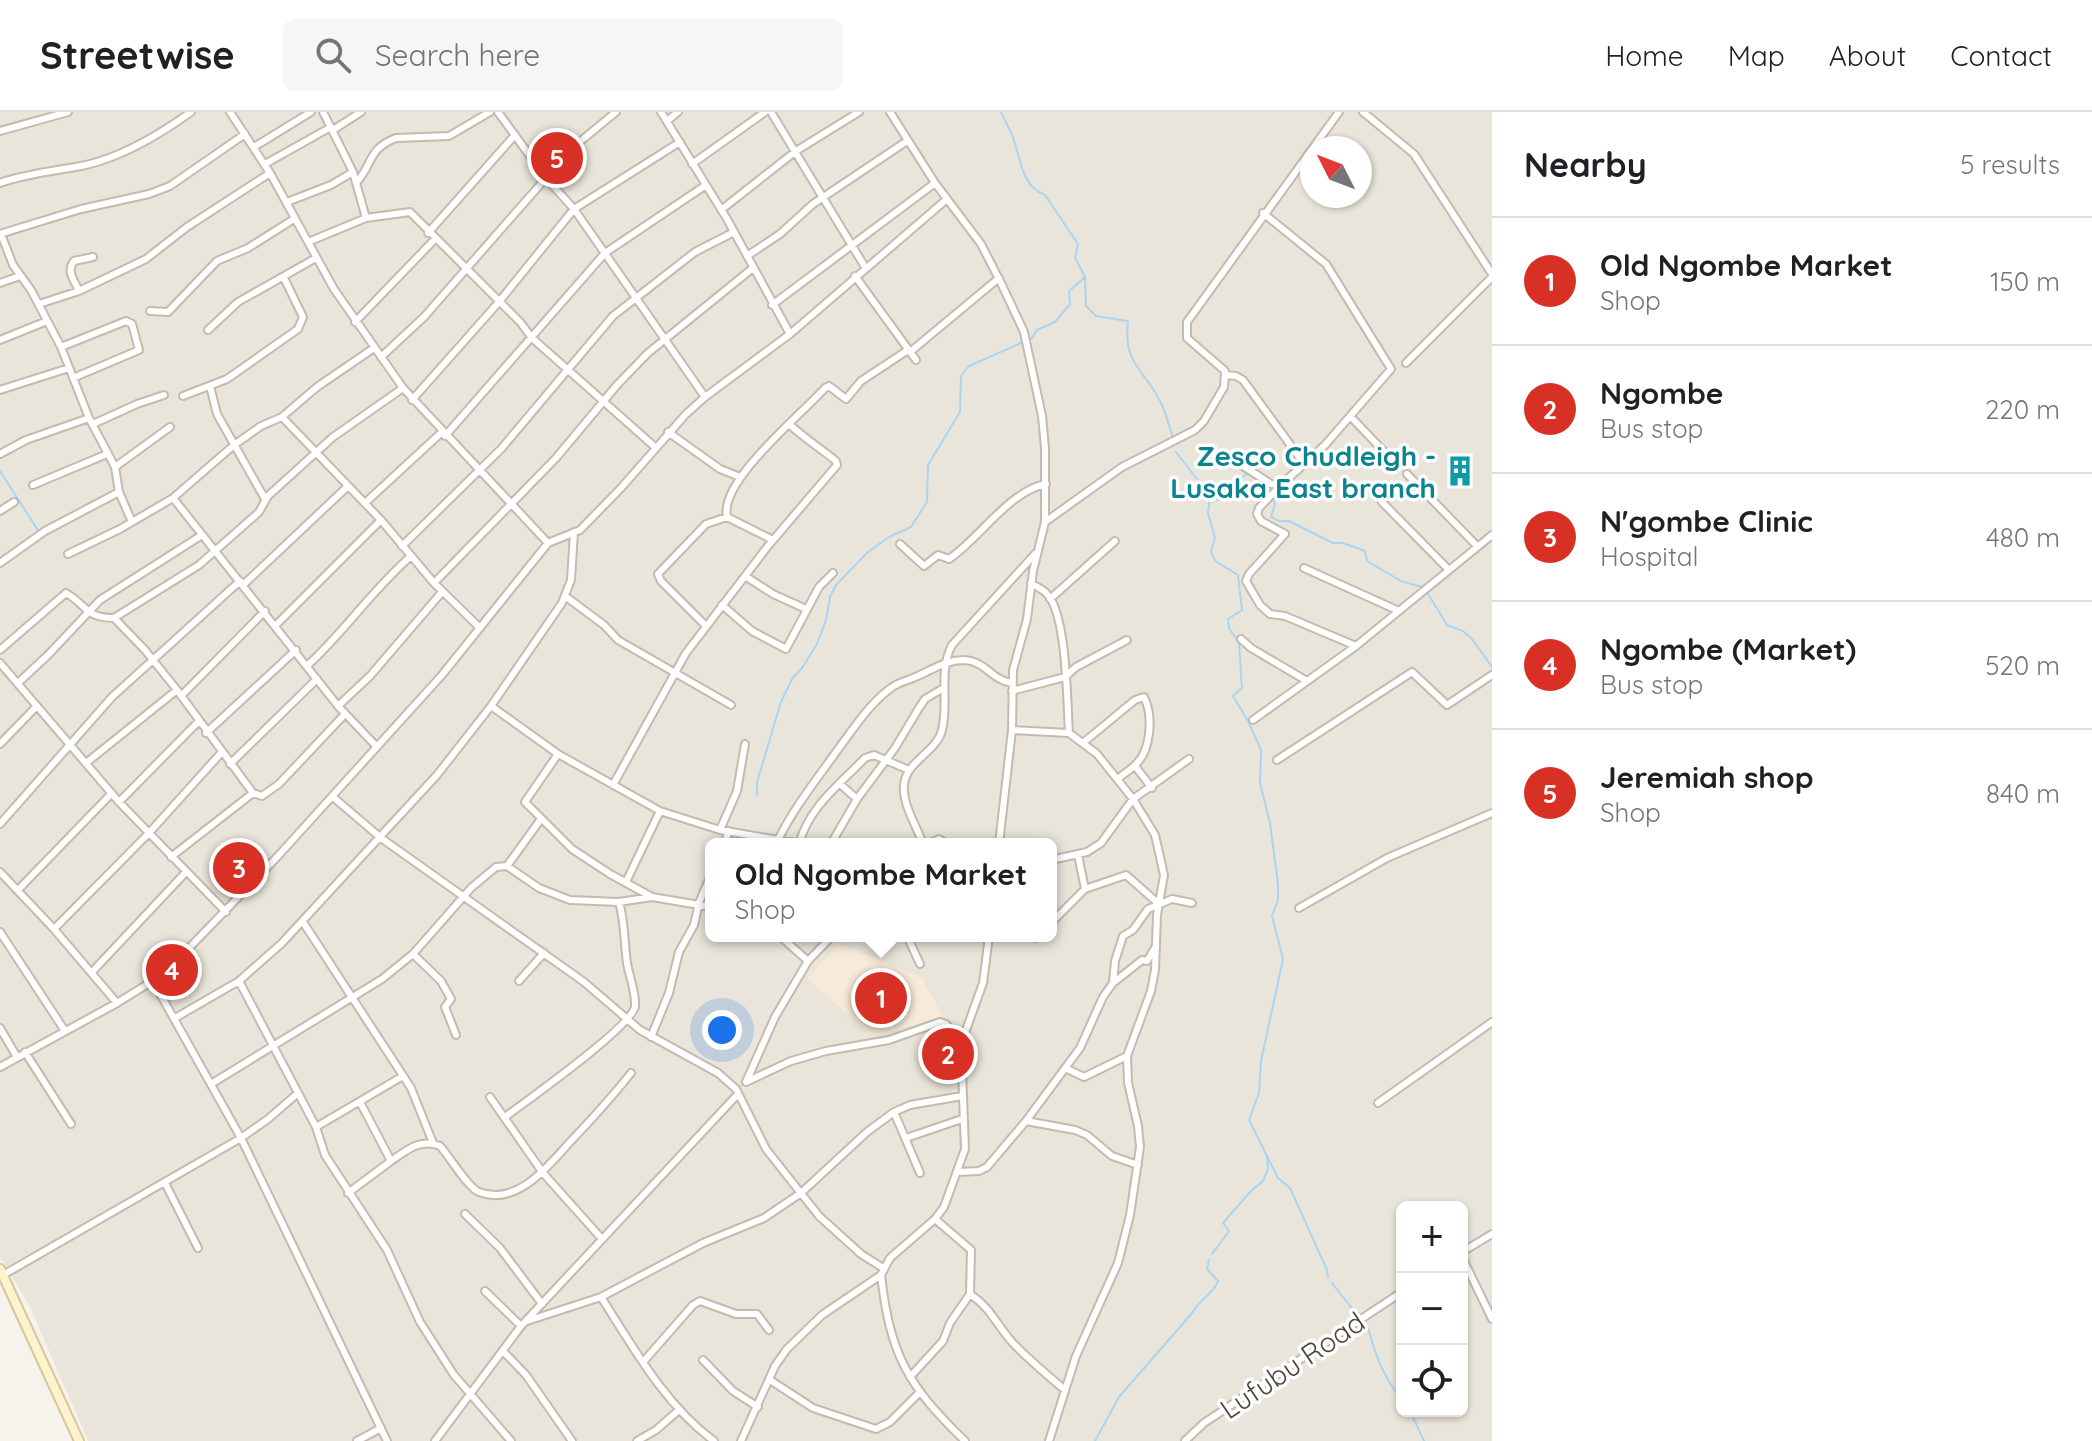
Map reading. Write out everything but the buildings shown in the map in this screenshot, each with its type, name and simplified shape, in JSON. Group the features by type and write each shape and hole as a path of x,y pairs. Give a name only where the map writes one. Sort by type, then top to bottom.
{"main road":[{"path":"2,1272 79,1441"}],"street":[{"path":"0,131 68,112"},
{"path":"0,183 34,172 82,166 118,155 191,112"},
{"path":"230,112 265,164 355,322 403,388 548,543"},
{"path":"254,147 311,112"},
{"path":"323,112 353,172 366,218"},
{"path":"265,164 361,112"},
{"path":"356,183 370,156 390,140 449,136 490,112"},
{"path":"498,112 544,176 574,209 705,397"},
{"path":"381,357 424,317 544,176 616,112"},
{"path":"661,112 734,232 790,334"},
{"path":"667,121 678,112"},
{"path":"692,164 768,112 796,151 865,267"},
{"path":"721,210 796,151 859,112"},
{"path":"890,112 935,183 981,244 999,278 1024,332 1042,416 1045,522 1031,583 1027,619 1014,662 1012,730 1000,838"},
{"path":"1045,522 1122,467 1195,430 1214,407 1224,387 1225,375 1222,366 1187,338 1187,322 1339,112"},
{"path":"1363,112 1414,154 1492,276 1406,363"},
{"path":"132,522 119,492 115,467 91,421 61,347 0,234 170,186 245,134"},
{"path":"428,233 515,135"},
{"path":"747,256 780,234 824,197 907,141"},
{"path":"412,400 498,303 574,209 680,142"},
{"path":"287,202 331,185 353,172"},
{"path":"39,304 79,291 146,259 187,227 270,173"},
{"path":"772,305 935,183"},
{"path":"365,503 444,434 605,253 706,185"},
{"path":"0,1067 154,983 226,912 333,797 442,675 548,543 580,530 621,488 668,432 705,397 790,334 947,199"},
{"path":"308,242 366,218 407,211 520,322 532,338 655,447"},
{"path":"1263,213 1326,264 1391,369 1305,465 1259,508 1257,514 1261,521 1285,534 1246,581 1260,605 1270,614 1285,616 1356,646"},
{"path":"150,311 168,312 217,261 248,248 294,219"},
{"path":"402,546 479,471 613,316 695,252 734,232"},
{"path":"355,322 435,239"},
{"path":"79,291 69,270 74,261 93,257"},
{"path":"208,330 238,302 316,258"},
{"path":"434,583 512,505 648,353 753,268"},
{"path":"0,283 20,276"},
{"path":"855,276 916,360"},
{"path":"183,396 227,379 298,329 303,317 284,278"},
{"path":"727,517 729,498 740,477 827,387 846,399 861,381 909,351 999,278"},
{"path":"0,340 47,321"},
{"path":"61,347 112,325 126,321 132,324 139,350 73,378"},
{"path":"68,554 173,498 234,445 261,426 282,417 328,379 374,348"},
{"path":"0,390 69,368"},
{"path":"1225,375 1243,380 1305,465"},
{"path":"210,386 217,414 265,499"},
{"path":"114,618 215,551 259,512 265,499 348,425 403,388"},
{"path":"0,454 26,440 164,395"},
{"path":"1350,416 1394,462"},
{"path":"282,417 381,520 442,592 480,628"},
{"path":"613,785 673,674 706,626 837,465 813,441 789,424"},
{"path":"115,467 170,427"},
{"path":"668,432 720,469 740,477"},
{"path":"1223,453 1271,484 1281,485"},
{"path":"33,485 107,454"},
{"path":"1407,474 1477,546"},
{"path":"900,544 924,566 938,555 949,559 970,544 1020,496 1031,488 1046,484"},
{"path":"0,824 112,697 347,487"},
{"path":"0,563 45,531 119,492"},
{"path":"173,498 338,706 377,747"},
{"path":"0,511 14,502"},
{"path":"1382,502 1448,569"},
{"path":"706,626 661,581 658,574 706,524 727,517 773,540"},
{"path":"276,625 381,520"},
{"path":"175,1018 239,981 303,922 437,775 491,706 565,596 573,570 574,532"},
{"path":"18,683 100,600 202,535"},
{"path":"1253,720 1356,646 1492,535"},
{"path":"1050,599 1115,541"},
{"path":"923,838 904,786 909,770 942,731 942,689 947,654 1037,552"},
{"path":"308,665 369,596 411,556"},
{"path":"1304,568 1399,611"},
{"path":"722,605 752,631 784,649 792,641 819,587 833,573"},
{"path":"745,576 773,594 806,609"},
{"path":"1031,583 1047,593 1063,647 1069,733"},
{"path":"338,706 370,676 442,592"},
{"path":"0,650 66,593 88,614 114,618 153,660 253,793 262,796 271,791 345,714"},
{"path":"565,596 604,625 618,640 731,705"},
{"path":"86,763 179,693 265,611"},
{"path":"1241,639 1307,681"},
{"path":"1012,691 1065,677 1076,667 1127,640"},
{"path":"206,733 296,650"},
{"path":"779,838 804,793 892,686 947,662 976,661 996,678 1012,683"},
{"path":"0,664 119,802 226,912"},
{"path":"1277,760 1412,672 1447,705 1492,675"},
{"path":"230,764 317,679"},
{"path":"834,838 857,799 925,699 942,689"},
{"path":"1084,742 1135,700 1144,697 1150,713 1145,748 1135,766 1118,779"},
{"path":"0,744 37,706"},
{"path":"491,706 558,754 660,811 720,830 767,838"},
{"path":"119,802 198,722"},
{"path":"1012,730 1069,733 1084,742 1118,779 1155,835 1164,875 1151,991 1127,1056 1128,1083 1138,1126 1138,1165 1130,1215 1118,1263 1084,1336 1049,1441"},
{"path":"720,830 737,791 745,744"},
{"path":"54,929 149,833 221,753"},
{"path":"558,754 526,803 572,849 652,897"},
{"path":"802,838 815,808 865,758 874,755 909,770"},
{"path":"1057,858 1078,855 1101,843 1133,799 1189,759"},
{"path":"1135,766 1152,788"},
{"path":"840,784 857,799"},
{"path":"18,890 112,793"},
{"path":"171,857 253,793"},
{"path":"333,797 381,838 616,1007 627,1021 701,1062 737,1091 766,1149 801,1193 841,1237 882,1272 889,1327 910,1377 937,1415 965,1441"},
{"path":"626,882 660,811"},
{"path":"1299,908 1387,858 1492,813"},
{"path":"507,866 541,819"},
{"path":"726,838 729,831"},
{"path":"1078,855 1085,889"},
{"path":"211,1084 354,998 413,954 464,896 496,867 507,866 539,888 557,896 591,903 652,897 705,905"},
{"path":"0,872 117,1003"},
{"path":"92,972 186,872"},
{"path":"1057,917 1085,889 1126,875 1159,904"},
{"path":"651,1037 663,1013 679,952 694,925 705,889"},
{"path":"1113,983 1115,961 1123,936 1133,930 1148,909 1172,899 1192,903"},
{"path":"505,1117 627,1021 635,1006 627,963 624,918 619,902"},
{"path":"303,922 403,1076 433,1143"},
{"path":"0,932 65,1031"},
{"path":"787,942 808,961"},
{"path":"746,1082 775,1017 808,961 829,942"},
{"path":"910,942 920,964"},
{"path":"741,1441 787,1349 822,1315 882,1272 890,1258 935,1219 944,1207 965,1149 961,1044 983,983 986,942"},
{"path":"958,1172 979,1171 987,1167 1026,1121 1080,1048 1103,997 1113,983 1142,960 1147,961 1156,944"},
{"path":"519,981 544,953"},
{"path":"413,954 441,981 451,999 445,1007 456,1035"},
{"path":"239,981 316,1127 325,1155 387,1250 432,1342 454,1375 511,1441"},
{"path":"154,983 241,1138 387,1441"},
{"path":"435,1441 524,1324 746,1082 791,1061 826,1051 889,1040 940,1022 946,1024 961,1044"},
{"path":"1378,1103 1492,1022"},
{"path":"0,1028 17,1057"},
{"path":"25,1052 71,1124"},
{"path":"1065,1068 1084,1077 1127,1056"},
{"path":"348,1193 413,1145 433,1143 440,1146 472,1189 482,1194 511,1192 543,1173 631,1073"},
{"path":"316,1127 403,1076"},
{"path":"2,1272 241,1138 298,1093"},
{"path":"524,1324 601,1297 703,1243 764,1218 801,1193 873,1126 894,1112 910,1105 962,1096"},
{"path":"490,1097 543,1173 602,1239"},
{"path":"360,1102 391,1161"},
{"path":"894,1112 920,1173"},
{"path":"906,1138 962,1119"},
{"path":"1026,1121 1075,1130 1087,1135 1112,1156 1138,1165"},
{"path":"165,1183 198,1248"},
{"path":"465,1214 500,1248 542,1304"},
{"path":"910,1377 943,1341 950,1323 970,1294 971,1250 935,1219"},
{"path":"1468,1251 1492,1234"},
{"path":"1468,1268 1492,1319"},
{"path":"485,1291 524,1324"},
{"path":"970,1294 990,1309 1005,1334 1021,1351 1065,1390"},
{"name":"Lufubu Road","path":"1185,1441 1212,1418 1396,1296"},
{"path":"601,1297 679,1410 714,1441"},
{"path":"644,1361 700,1301 736,1314 757,1314 769,1330"},
{"path":"503,1351 526,1375 572,1441"},
{"path":"703,1360 733,1391 758,1407"},
{"path":"770,1380 813,1408 876,1429 890,1422 919,1393"},
{"path":"637,1441 656,1430 679,1410"},
{"path":"357,1441 381,1428"}],"shaded area":[{"path":"0,112 1492,112 1492,1441 88,1441 29,1305 0,1257"},
{"path":"839,944 921,977 943,1016 873,1037 809,980 808,977"}],"waterway":[{"path":"1001,112 1026,178 1045,195 1078,244 1075,258 1085,277 1086,306 1096,316 1128,321 1131,357 1160,401 1173,438"},
{"path":"757,795 757,782 781,702 792,679 817,644 836,585 868,552 889,537 911,527 927,502 928,465 960,412 961,376 969,366 1032,338 1037,330 1055,322 1070,304 1069,291 1085,277"},
{"path":"1176,452 1210,496 1208,513 1215,538 1211,551 1215,561 1238,575 1242,610 1228,619 1229,628 1239,643 1242,688 1233,696 1261,750 1260,783 1270,823 1278,884 1278,900 1272,916 1283,959 1261,1061 1259,1093 1249,1120 1278,1178 1290,1188 1328,1277"},
{"path":"0,471 39,532"},
{"path":"1210,497 1220,500 1246,474 1252,475 1268,493"},
{"path":"1273,499 1275,504 1271,517 1289,521 1333,543 1343,543 1365,551 1367,561 1401,581 1422,587"},
{"path":"1427,592 1447,625 1463,631 1472,639 1492,667"},
{"path":"1212,1254 1229,1231 1223,1223 1263,1181 1268,1169 1267,1156"},
{"path":"1095,1441 1119,1397 1216,1285 1218,1281 1207,1269 1209,1260"},
{"path":"1332,1283 1359,1313"},
{"path":"1368,1327 1381,1366 1396,1392"},
{"path":"1413,1417 1424,1441"}],"place":[{"name":"Jeremiah shop","path":"557,158"},
{"name":"Zesco Chudleigh - Lusaka East branch","path":"1460,471"},
{"name":"N'gombe Clinic","path":"239,868"},
{"name":"Ngombe (Market)","path":"172,970"},
{"name":"Old Ngombe Market","path":"881,998"},
{"name":"Ngombe","path":"948,1054"}]}
